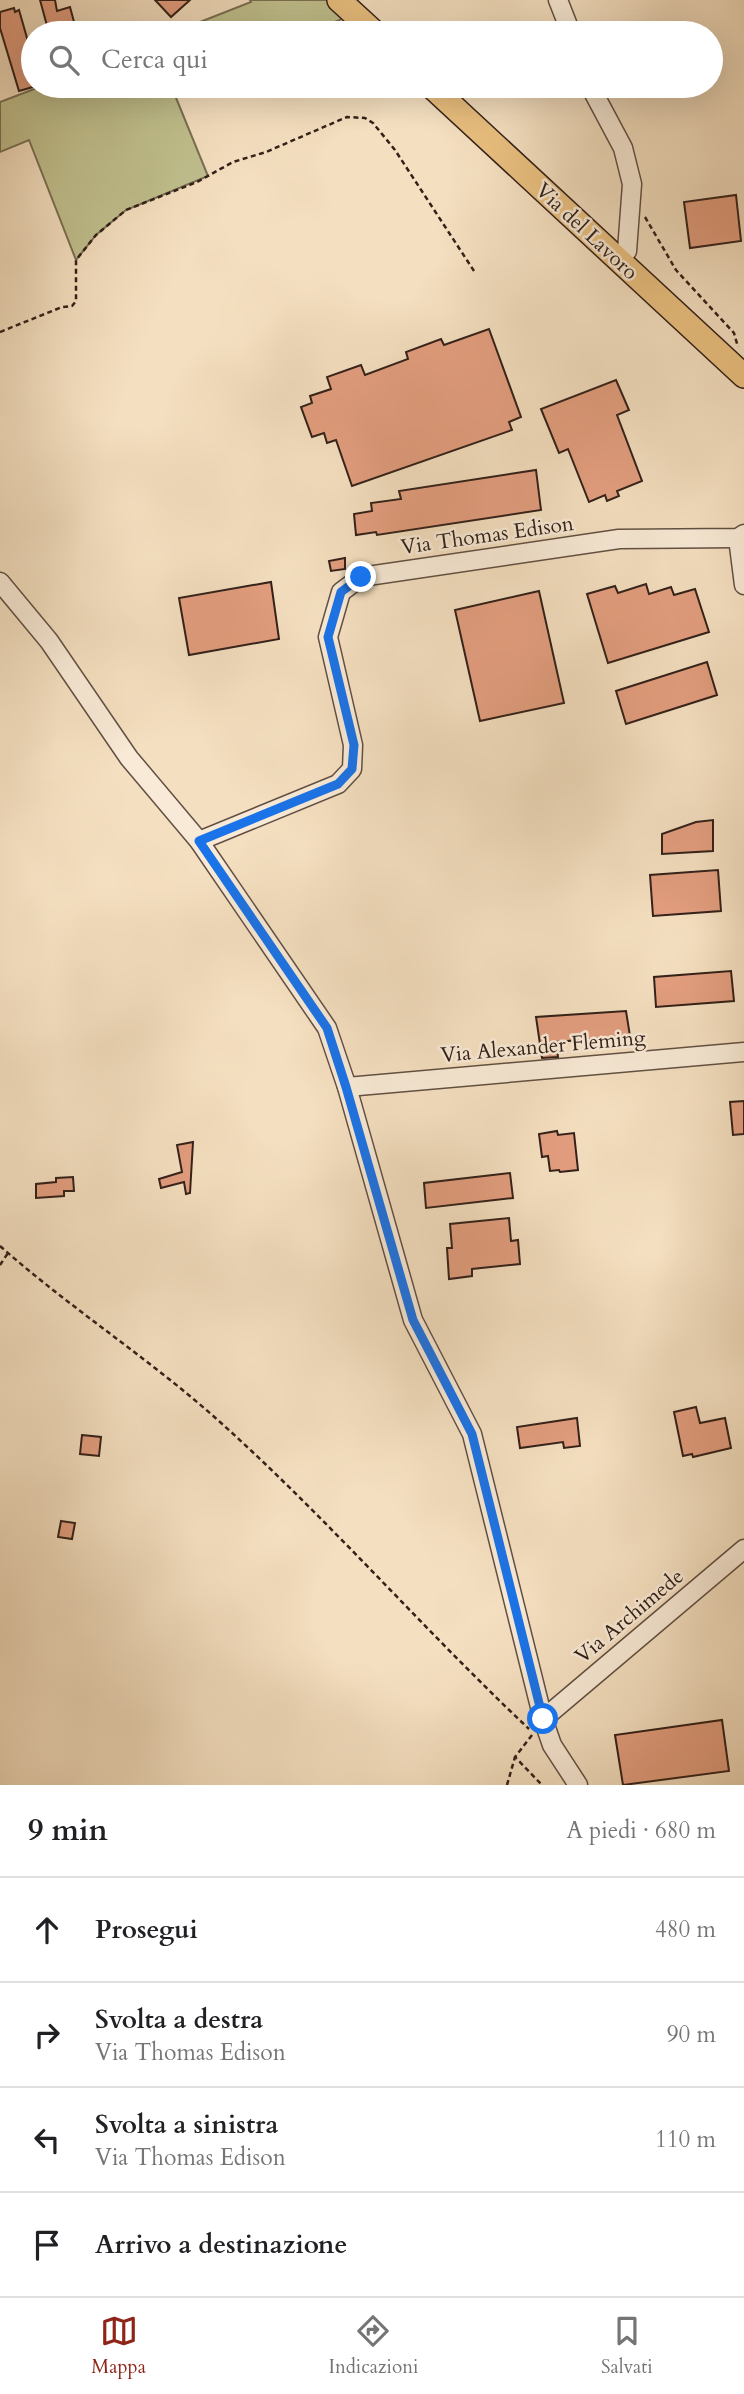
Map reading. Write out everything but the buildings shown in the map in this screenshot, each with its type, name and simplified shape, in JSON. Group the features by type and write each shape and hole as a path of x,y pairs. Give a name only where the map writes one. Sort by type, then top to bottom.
{"main road":[{"path":"339,0 362,21"},
{"name":"Via del Lavoro","path":"444,98 738,371"}],"street":[{"path":"558,0 566,21"},
{"path":"596,98 623,148 632,184 626,251 619,260"},
{"path":"741,536 744,585"},
{"name":"Via Thomas Edison","path":"199,841 338,784 352,769 354,745 328,637 341,592 361,577 619,539 741,536"},
{"path":"0,582 49,641 129,758 199,841 327,1028 413,1320 472,1434 543,1719 552,1745 578,1785"},
{"name":"Via Alexander Fleming","path":"346,1087 744,1052"},
{"name":"Via Archimede","path":"543,1719 744,1549"}],"path":[{"path":"0,332 62,307 72,306 76,302 76,260 96,235 126,209 197,182 233,162 266,152 347,117 365,118 373,123 395,150 474,271"},
{"path":"632,200 639,206 676,270 734,333 740,351 738,371"},
{"path":"0,1246 52,1291 192,1398 275,1473 338,1535 444,1648 534,1733 515,1757 507,1785"},
{"path":"0,1265 8,1252"},
{"path":"515,1757 542,1785"}],"green space":[{"path":"250,0 328,0 347,17 337,21 203,21 251,2"},
{"path":"21,94 21,98 176,98 208,176 126,210 96,235 76,260 29,140 0,152 0,102"}],"route":[{"path":"361,577 341,592 328,637 354,745 352,769 338,784 199,841 327,1028 413,1320 452,1400 472,1434 543,1719"}]}
